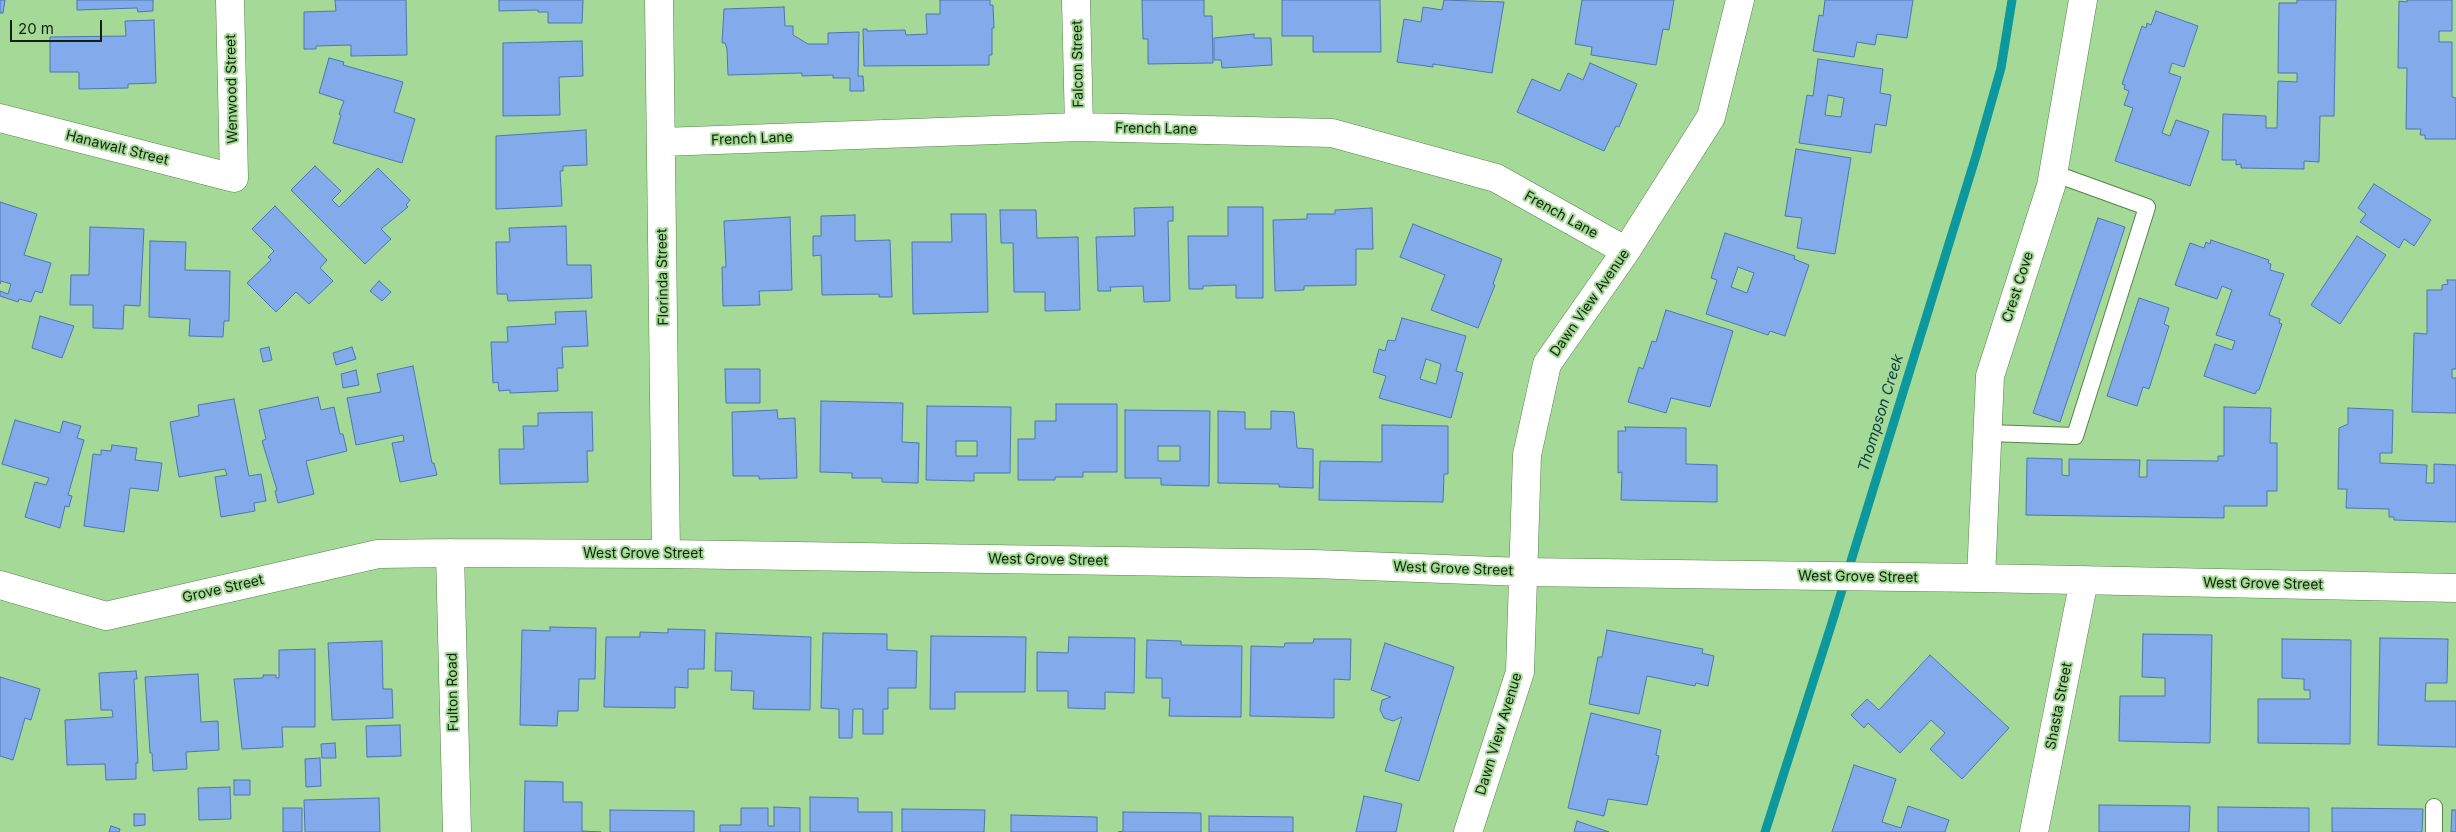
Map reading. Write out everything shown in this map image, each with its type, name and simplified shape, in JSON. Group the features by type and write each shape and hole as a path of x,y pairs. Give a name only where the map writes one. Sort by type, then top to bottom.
{"street":[{"name":"Wenwood Street","path":"230,0 234,178"},
{"name":"Florinda Street","path":"659,0 666,554"},
{"name":"Falcon Street","path":"1076,0 1079,127"},
{"name":"Dawn View Avenue","path":"1468,832 1520,672 1527,455 1547,364 1626,251 1711,117 1740,0"},
{"name":"Crest Cove","path":"1981,578 1990,376 2053,173 2083,0"},
{"name":"Hanawalt Street","path":"0,118 234,178"},
{"name":"French Lane","path":"662,142 1079,127 1332,133 1496,178 1626,251"},
{"name":"West Grove Street","path":"450,553 666,554 1314,564 1522,572 1981,578 2456,588"},
{"name":"Grove Street","path":"0,585 106,616 378,554 450,553"},
{"name":"Fulton Road","path":"450,553 457,832"},
{"name":"Shasta Street","path":"2034,832 2084,580"}],"lane":[{"path":"1988,433 2075,436 2148,207 2053,173"},
{"path":"2434,807 2434,832"}],"building":[{"path":"0,0 5,0 3,13 0,13"},
{"path":"77,0 153,0 153,11 138,12 137,8 77,10"},
{"path":"335,0 406,0 407,55 351,56 351,45 316,46 316,49 304,49 304,12 336,11"},
{"path":"499,0 583,0 582,23 548,23 548,12 538,12 538,10 499,11"},
{"path":"940,0 990,0 990,5 993,5 994,28 992,28 992,55 989,55 989,65 864,66 863,29 867,29 867,31 905,30 906,35 927,34 926,14 940,14"},
{"path":"1142,0 1204,0 1204,16 1212,16 1213,63 1148,64 1148,39 1143,39"},
{"path":"1282,0 1380,0 1381,52 1313,52 1313,36 1282,36"},
{"path":"1444,0 1504,2 1492,73 1433,64 1433,67 1397,62 1404,19 1421,22 1423,7 1442,10"},
{"path":"1582,0 1674,0 1669,30 1663,29 1656,65 1591,55 1592,47 1575,44"},
{"path":"1825,0 1913,0 1907,38 1877,34 1875,45 1857,42 1854,57 1813,51 1819,15 1823,16"},
{"path":"2297,0 2336,0 2334,116 2320,116 2319,162 2304,161 2304,169 2241,168 2241,164 2236,165 2236,160 2222,160 2223,114 2266,116 2266,128 2277,128 2278,81 2297,82 2297,73 2278,73 2279,3 2297,3"},
{"path":"2407,0 2452,0 2452,31 2439,31 2439,42 2452,42 2452,97 2456,98 2456,139 2425,139 2425,135 2420,135 2421,129 2406,129 2407,68 2398,68 2399,1 2407,2"},
{"path":"784,7 785,26 793,26 793,35 808,44 828,44 828,33 859,32 858,76 863,76 864,91 850,91 850,78 833,78 833,75 802,76 802,73 728,75 727,49 725,43 722,43 724,9"},
{"path":"2156,11 2198,26 2184,67 2172,63 2169,73 2181,77 2162,133 2170,136 2176,120 2209,131 2190,186 2115,161 2133,108 2124,105 2129,91 2124,89 2125,85 2122,84 2142,26 2146,28 2147,23 2151,25"},
{"path":"154,20 156,83 128,84 128,88 79,89 79,72 50,72 50,37 126,36 125,21"},
{"path":"1254,34 1254,38 1271,38 1272,65 1222,68 1221,60 1214,60 1214,38"},
{"path":"582,41 583,76 559,77 560,115 503,116 503,43"},
{"path":"329,58 344,62 343,65 403,82 394,112 415,119 402,163 333,143 341,115 339,114 344,101 319,93"},
{"path":"1818,59 1883,69 1880,93 1891,95 1886,126 1875,124 1871,153 1799,143 1807,95 1813,96","holes":["1828,95 1844,98 1841,117 1825,115"]},
{"path":"1590,63 1637,84 1619,127 1616,126 1604,151 1517,112 1532,79 1560,91 1568,73 1583,80"},
{"path":"586,130 587,165 563,166 563,171 560,171 562,206 496,209 496,136"},
{"path":"1796,149 1851,158 1835,254 1797,248 1802,218 1785,216"},
{"path":"315,166 341,191 332,200 339,207 378,168 410,200 406,205 408,207 381,229 391,239 365,264 291,190"},
{"path":"2374,184 2431,220 2414,246 2404,239 2399,248 2360,222 2366,214 2358,208"},
{"path":"0,202 37,214 24,255 51,263 42,293 35,291 31,302 19,299 18,302 0,296 0,291 8,294 11,284 1,281 0,284"},
{"path":"275,206 327,260 320,268 333,281 309,304 296,292 276,312 247,283 271,260 268,257 274,251 252,229"},
{"path":"1173,207 1173,221 1168,221 1170,301 1144,302 1143,286 1110,287 1111,291 1098,291 1096,237 1135,236 1134,208"},
{"path":"1228,207 1263,207 1263,298 1236,298 1236,285 1203,286 1203,289 1189,289 1188,236 1228,236"},
{"path":"1372,208 1373,249 1356,249 1356,285 1304,286 1304,290 1275,291 1273,220 1307,219 1307,214 1335,214 1335,210"},
{"path":"1000,210 1036,210 1037,238 1078,237 1080,310 1045,311 1045,292 1014,292 1013,243 1001,243"},
{"path":"951,214 986,214 988,312 913,314 912,242 952,242"},
{"path":"855,215 855,241 890,240 892,297 879,297 879,294 822,295 821,255 813,256 813,236 821,236 821,216"},
{"path":"790,217 792,290 759,291 760,305 723,306 722,267 726,267 724,221"},
{"path":"2098,218 2125,227 2060,422 2033,413"},
{"path":"1413,224 1502,259 1493,284 1495,285 1478,328 1431,310 1445,275 1400,257"},
{"path":"566,226 567,265 591,265 592,298 508,301 507,294 497,294 496,242 510,242 509,228"},
{"path":"90,227 144,229 140,306 124,305 123,329 93,328 93,305 70,305 71,275 89,275"},
{"path":"1725,233 1795,256 1794,259 1809,265 1785,336 1770,331 1768,335 1706,314 1717,280 1711,278","holes":["1738,267 1754,273 1747,293 1731,287"]},
{"path":"2357,236 2386,255 2340,324 2311,305"},
{"path":"2211,240 2269,260 2268,263 2271,264 2270,270 2284,274 2269,315 2280,319 2279,323 2282,324 2259,390 2255,394 2204,376 2215,344 2232,350 2235,341 2216,335 2232,290 2222,286 2217,299 2175,285 2190,243 2204,248 2206,242 2210,244"},
{"path":"150,241 186,242 185,270 230,271 229,321 224,321 223,337 189,336 190,319 149,317"},
{"path":"2447,280 2456,280 2456,369 2452,369 2452,378 2456,378 2456,413 2412,412 2414,333 2427,334 2427,290 2442,290 2442,285 2448,284"},
{"path":"379,281 391,292 382,301 370,291"},
{"path":"2139,298 2169,308 2164,324 2169,326 2149,389 2143,387 2137,406 2107,396"},
{"path":"1666,310 1733,331 1710,407 1671,398 1666,413 1628,402 1639,367 1643,369 1652,341 1656,342"},
{"path":"586,311 588,346 562,347 563,368 557,368 558,391 510,393 510,390 499,391 498,382 493,383 491,342 508,342 507,327 556,324 555,312"},
{"path":"40,316 74,326 62,358 32,348"},
{"path":"1402,318 1466,336 1456,371 1463,373 1451,418 1379,398 1386,376 1373,372 1379,349 1385,351 1388,340 1395,341","holes":["1426,359 1441,364 1436,384 1420,379"]},
{"path":"269,347 272,360 263,362 260,349"},
{"path":"352,347 356,359 336,365 333,353"},
{"path":"413,366 432,463 434,463 437,475 400,482 392,443 404,441 403,435 356,445 347,398 381,392 377,374"},
{"path":"725,369 760,369 760,403 726,403"},
{"path":"356,370 359,385 343,388 341,374"},
{"path":"318,397 321,410 334,407 340,434 343,434 347,451 306,461 314,494 278,503 275,491 277,490 262,441 266,439 259,410"},
{"path":"234,399 249,476 261,474 266,501 254,503 255,511 221,517 215,477 227,475 225,469 179,477 170,422 199,416 198,405"},
{"path":"821,401 903,403 902,442 919,443 918,483 882,482 882,478 852,478 852,473 820,472"},
{"path":"1056,404 1117,404 1117,472 1083,472 1083,477 1055,477 1055,480 1018,480 1018,439 1035,439 1035,421 1056,421"},
{"path":"927,406 1011,407 1010,473 974,473 974,481 926,480","holes":["956,441 977,441 977,456 956,456"]},
{"path":"2224,407 2271,408 2270,443 2277,443 2277,491 2267,491 2267,506 2224,506 2224,518 2026,515 2027,458 2062,459 2062,475 2069,476 2069,459 2140,460 2139,477 2147,477 2147,460 2218,461 2218,456 2224,456"},
{"path":"2348,408 2393,410 2392,453 2380,453 2380,463 2427,465 2426,483 2434,483 2434,464 2456,465 2456,522 2394,520 2394,517 2389,517 2389,509 2346,508 2347,489 2338,489 2339,428 2348,424"},
{"path":"777,410 778,419 795,418 797,478 759,479 759,476 733,476 732,412"},
{"path":"1125,410 1210,411 1209,486 1161,485 1161,478 1125,478","holes":["1158,446 1180,446 1180,461 1158,461"]},
{"path":"1218,411 1245,412 1245,429 1271,429 1271,411 1294,412 1297,448 1313,449 1313,488 1279,487 1279,484 1218,483"},
{"path":"592,412 593,451 587,451 588,482 500,484 499,449 524,449 523,426 538,426 538,413"},
{"path":"15,420 60,433 63,421 81,426 77,438 84,440 68,495 72,496 69,507 65,506 60,528 25,517 35,482 46,485 49,478 2,464"},
{"path":"1382,425 1448,426 1448,474 1444,474 1443,502 1319,500 1320,461 1382,462"},
{"path":"1625,427 1686,428 1686,464 1717,465 1717,502 1621,500 1622,472 1618,473 1618,431 1626,431"},
{"path":"112,445 137,448 135,460 162,463 158,491 130,488 124,532 84,526 93,454 101,455 101,450 111,451"},
{"path":"550,627 596,628 595,679 579,679 578,711 558,711 557,726 520,725 522,630 550,631"},
{"path":"668,629 705,630 704,669 688,669 688,688 675,687 675,708 604,707 606,637 640,637 640,632 668,633"},
{"path":"1607,630 1703,649 1702,653 1714,656 1708,686 1696,683 1695,686 1647,676 1639,714 1589,704 1598,657 1602,657"},
{"path":"716,633 811,637 810,710 753,709 754,691 731,690 732,671 715,671"},
{"path":"823,633 887,634 887,650 917,651 916,688 888,688 888,709 883,709 883,734 863,734 863,709 853,709 852,738 839,738 839,709 821,708"},
{"path":"2143,634 2212,635 2210,743 2119,741 2120,696 2165,696 2165,678 2142,677"},
{"path":"931,636 1026,637 1025,692 955,692 955,709 930,709"},
{"path":"1069,637 1135,638 1134,693 1105,692 1105,709 1068,708 1068,691 1037,691 1037,652 1068,653"},
{"path":"2380,638 2448,639 2447,683 2426,683 2425,701 2456,701 2456,747 2378,745"},
{"path":"1314,639 1351,639 1350,680 1334,679 1334,718 1250,716 1251,646 1284,647 1285,643 1313,643"},
{"path":"2282,639 2351,640 2350,744 2258,743 2258,699 2310,699 2310,690 2304,690 2304,679 2282,678"},
{"path":"1147,640 1181,641 1181,645 1242,646 1241,717 1169,716 1170,698 1162,698 1162,678 1146,678"},
{"path":"382,641 383,689 392,689 393,718 332,720 328,643"},
{"path":"1385,643 1454,667 1419,781 1385,771 1402,717 1393,721 1384,718 1380,710 1382,700 1391,697 1371,690"},
{"path":"315,649 315,727 282,727 283,747 242,749 234,679 263,678 263,675 276,675 276,678 279,678 279,650"},
{"path":"1930,655 2009,728 1962,779 1930,749 1945,733 1931,720 1900,753 1868,723 1864,728 1851,715 1867,699 1879,710"},
{"path":"136,671 137,679 134,679 138,763 136,763 136,779 106,780 105,764 67,765 65,720 113,717 112,710 101,710 99,673"},
{"path":"198,674 201,722 218,721 219,750 186,752 187,769 153,771 145,677"},
{"path":"0,677 40,689 31,720 25,718 13,760 0,756"},
{"path":"1591,713 1661,730 1656,755 1659,756 1647,805 1608,799 1604,816 1568,808"},
{"path":"400,725 401,756 367,757 366,726"},
{"path":"335,743 336,758 322,758 321,744"},
{"path":"320,758 321,786 306,787 305,759"},
{"path":"1854,765 1896,779 1882,822 1901,828 1908,806 1949,820 1945,832 1832,832"},
{"path":"234,780 250,780 250,795 234,795"},
{"path":"525,781 563,782 563,802 582,802 582,831 601,832 524,832"},
{"path":"230,787 231,819 199,820 198,788"},
{"path":"1364,796 1402,804 1396,832 1356,832"},
{"path":"810,797 858,798 858,812 892,812 892,832 810,832"},
{"path":"379,798 380,832 305,832 304,800"},
{"path":"2099,805 2190,806 2189,832 2099,832"},
{"path":"774,807 800,808 800,832 720,832 720,825 741,825 741,808 768,808 768,826 774,826"},
{"path":"2218,807 2309,808 2309,832 2218,832"},
{"path":"283,808 302,808 302,832 283,832"},
{"path":"2332,808 2423,809 2422,832 2332,832"},
{"path":"902,809 985,810 984,832 902,832"},
{"path":"610,810 694,811 694,832 610,832"},
{"path":"2452,810 2456,810 2456,832 2451,832"},
{"path":"1123,812 1201,813 1201,832 1118,832 1123,831"},
{"path":"134,814 145,814 145,825 134,826"},
{"path":"1011,815 1097,817 1097,832 1011,832"},
{"path":"1209,816 1293,817 1293,832 1209,832"},
{"path":"1577,821 1609,832 1574,832"},
{"path":"111,826 120,829 119,832 109,832"}],"waterway":[{"name":"Thompson Creek","path":"1765,832 1830,629 1976,156 2001,68 2012,0"}]}
